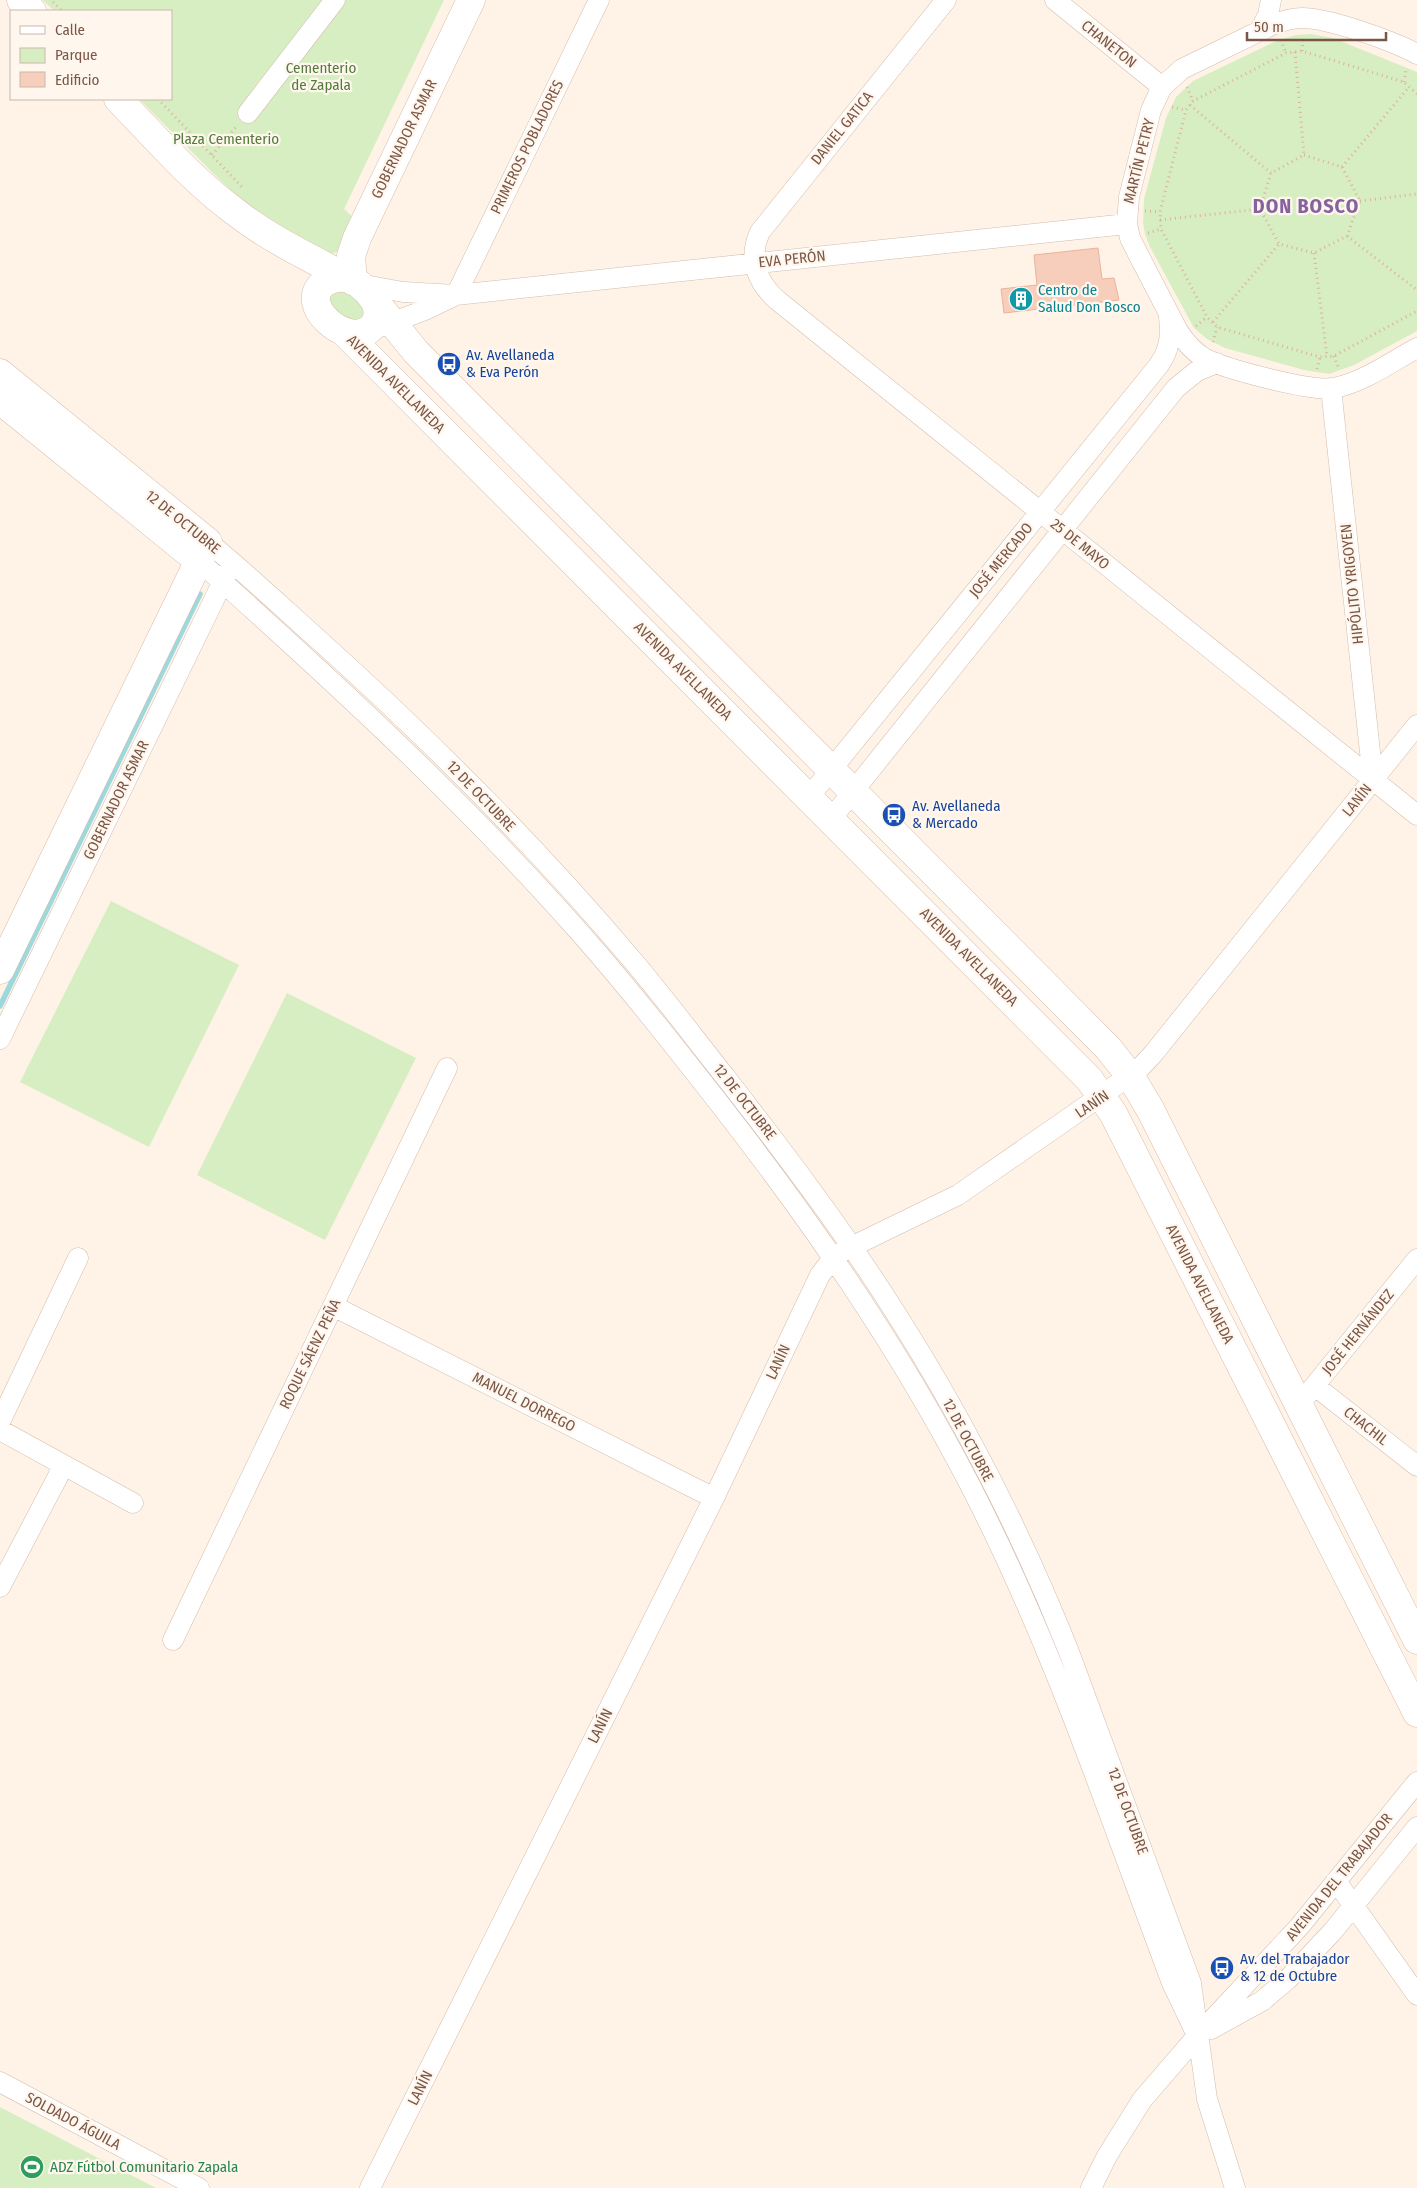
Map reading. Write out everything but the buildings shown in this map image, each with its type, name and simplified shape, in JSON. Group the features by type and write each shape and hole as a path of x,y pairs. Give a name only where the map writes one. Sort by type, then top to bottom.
{"street":[{"path":"20,0 31,10"},
{"path":"248,113 335,0"},
{"name":"GOBERNADOR ASMAR","path":"365,294 351,256 357,238 471,0"},
{"name":"PRIMEROS POBLADORES","path":"456,295 599,0"},
{"name":"DANIEL GATICA","path":"754,263 756,241 763,228 946,0"},
{"name":"CHANETON","path":"1056,0 1162,87"},
{"path":"1260,30 1268,15 1271,0"},
{"path":"1301,0 1316,19"},
{"name":"MARTÍN PETRY","path":"1412,60 1402,47 1316,19 1300,18 1286,20 1260,30 1193,62 1162,87 1151,110 1129,197 1127,224 1138,254 1169,315 1185,342 1205,358 1304,387 1336,380 1359,379 1417,348"},
{"path":"119,100 200,182 234,211 365,294 423,359 1096,1035 1130,1077 1150,1109 1307,1396 1417,1640"},
{"name":"EVA PERÓN","path":"365,294 402,292 456,295 1127,224"},
{"name":"25 DE MAYO","path":"754,263 763,286 776,300 1417,816"},
{"name":"AVENIDA AVELLANEDA","path":"354,332 371,329 378,316 365,294 339,277 326,281 321,285 316,296 316,304 324,316 354,332 808,797 1074,1062 1102,1096 1113,1113 1417,1713"},
{"name":"EVA PERÓN","path":"365,294 425,310 456,295"},
{"name":"JOSÉ MERCADO","path":"808,797 1164,358 1170,341 1169,315"},
{"name":"JOSÉ MERCADO","path":"831,819 1176,388 1197,371 1218,363"},
{"name":"12 DE OCTUBRE","path":"0,373 203,551 222,582 405,749 460,804 574,926 647,1012 783,1186 868,1308 922,1398 968,1482 1018,1583 1052,1663 1172,1983 1198,2035"},
{"name":"HIPÓLITO YRIGOYEN","path":"1336,380 1373,780"},
{"name":"12 DE OCTUBRE","path":"0,400 203,551 232,562 424,737 576,896 666,1000 782,1150 851,1246 901,1321 954,1412 998,1496 1046,1598 1072,1662 1191,1983 1210,2112 1235,2188"},
{"name":"GOBERNADOR ASMAR","path":"2,961 203,551"},
{"name":"GOBERNADOR ASMAR","path":"0,1039 232,562"},
{"name":"LANÍN","path":"370,2188 714,1498 815,1283 834,1258 851,1246 954,1198 1130,1077 1153,1054 1417,725"},
{"name":"ROQUE SÁENZ PEÑA","path":"174,1640 447,1068"},
{"path":"0,1422 78,1258"},
{"name":"JOSÉ HERNÁNDEZ","path":"1269,1422 1277,1429 1287,1430 1292,1429 1300,1421 1301,1410 1307,1396 1417,1259"},
{"name":"MANUEL DORREGO","path":"334,1306 714,1498"},
{"name":"CHACHIL","path":"1307,1396 1417,1466"},
{"path":"0,1430 133,1503"},
{"path":"0,1587 64,1465"},
{"name":"AVENIDA DEL TRABAJADOR","path":"1091,2188 1107,2156 1130,2118 1151,2090 1198,2035 1285,1942 1417,1782"},
{"name":"AVENIDA DEL TRABAJADOR","path":"1198,2035 1248,2010 1275,1990 1312,1955 1417,1827"},
{"path":"1336,1881 1417,1995"},
{"name":"SOLDADO ÁGUILA","path":"0,2082 199,2188"}],"path":[{"path":"51,0 61,10"},
{"path":"1302,51 1303,34"},
{"path":"1281,39 1286,53"},
{"path":"1416,92 1404,82 1302,51 1286,53 1193,101 1186,110 1160,212 1160,220 1161,229 1207,317 1217,327 1320,357 1327,357 1334,356 1417,311"},
{"path":"1295,52 1304,155"},
{"path":"1404,82 1412,60"},
{"path":"1186,86 1193,101"},
{"path":"1342,167 1410,87"},
{"path":"159,100 247,193"},
{"path":"1190,105 1271,172"},
{"path":"1170,107 1186,110"},
{"path":"212,155 248,113"},
{"path":"1304,155 1342,167 1360,201 1347,236 1314,253 1279,244 1260,209 1271,172 1304,155"},
{"path":"1360,201 1417,194"},
{"path":"1160,220 1260,209"},
{"path":"1142,211 1160,212"},
{"path":"1145,234 1161,229"},
{"path":"1347,236 1417,290"},
{"path":"1213,322 1279,244"},
{"path":"1314,253 1327,357"},
{"path":"1194,328 1207,317"},
{"path":"1213,343 1217,327"},
{"path":"1334,356 1336,380"},
{"path":"1317,373 1320,357"}],"green space":[{"name":"Cementerio de Zapala","path":"43,0 444,0 344,209 355,219 339,251 329,255 267,220 232,192 140,100 172,100 172,10 53,10"},
{"path":"1311,34 1333,38 1417,72 1417,331 1354,365 1329,374 1304,370 1225,348 1207,339 1194,328 1150,247 1143,223 1144,199 1166,118 1176,97 1193,81 1274,42 1296,35"},
{"path":"342,283 371,313 348,325 323,294"},
{"path":"111,901 239,965 149,1147 20,1082"},
{"path":"287,993 416,1058 325,1240 197,1175"},
{"name":"ADZ Fútbol Comunitario Zapala","path":"0,2107 156,2188 0,2188"}],"waterway":[{"path":"0,1006 200,594"}],"place":[{"name":"Centro de Salud Don Bosco","path":"1021,299"},
{"name":"Av. Avellaneda & Eva Perón","path":"449,364"},
{"name":"Av. Avellaneda & Mercado","path":"894,815"},
{"name":"Av. del Trabajador & 12 de Octubre","path":"1222,1968"},
{"name":"ADZ Fútbol Comunitario Zapala","path":"32,2167"}],"district":[{"name":"DON BOSCO","path":"1306,206"}],"park label":[{"name":"Plaza Cementerio","path":"226,139"}]}
